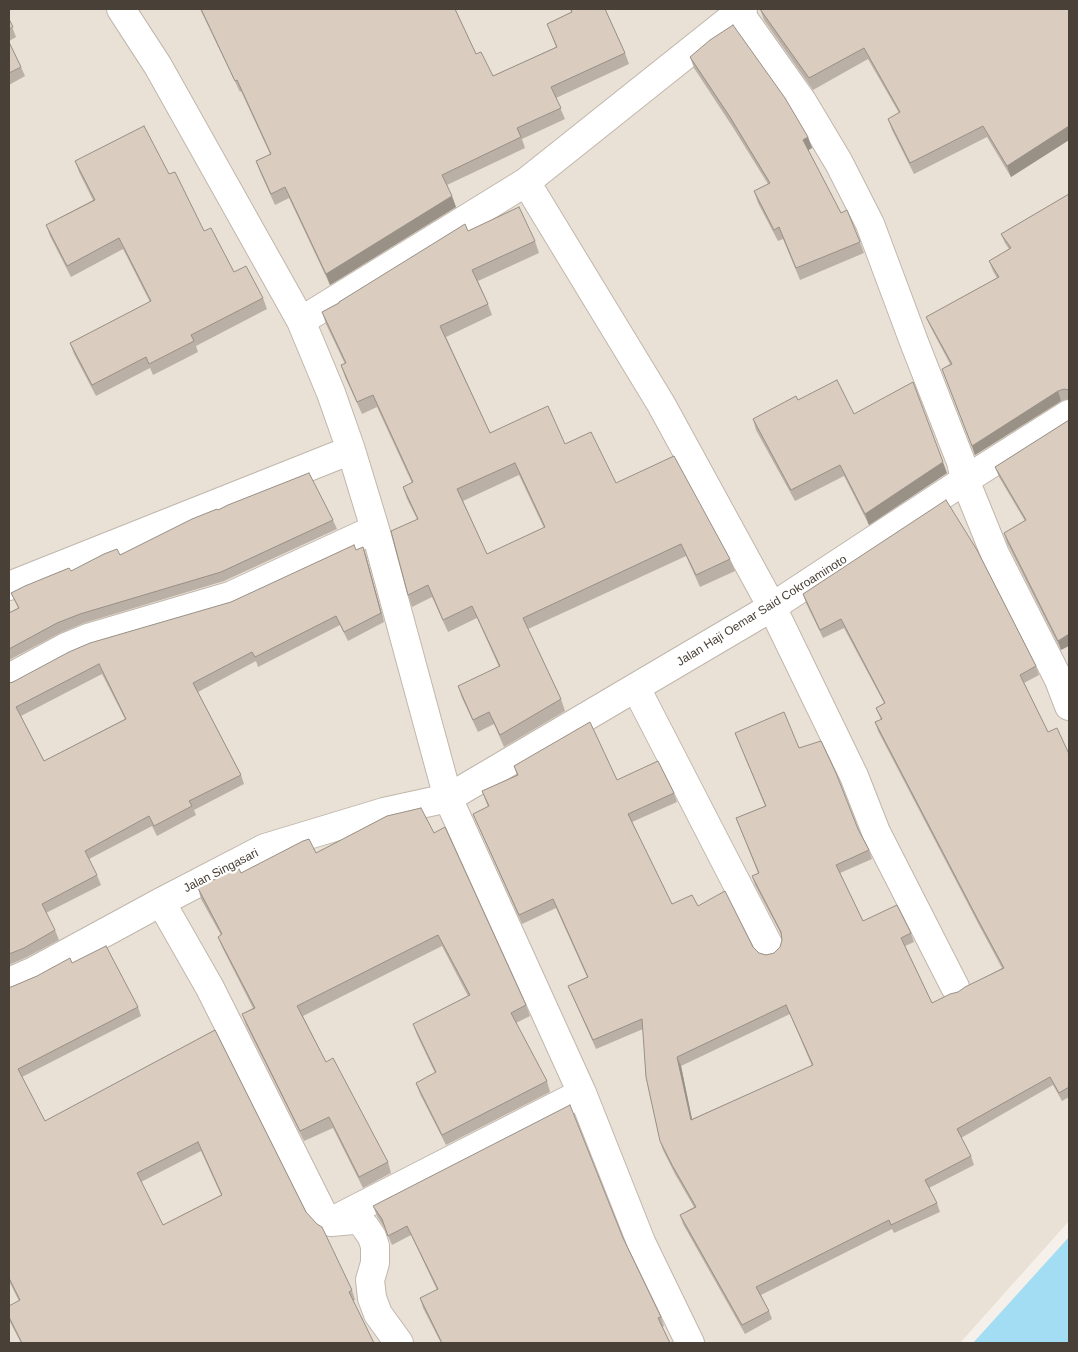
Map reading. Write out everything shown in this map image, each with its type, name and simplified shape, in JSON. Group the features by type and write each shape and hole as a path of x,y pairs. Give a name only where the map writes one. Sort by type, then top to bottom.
{"street":[{"path":"121,9 158,66 301,321 331,393 351,450 375,529 448,798 582,1093 641,1242 690,1343"},
{"path":"301,321 526,182 741,10 802,101 839,163 870,224 958,456 965,480 995,554 1059,680 1069,706"},
{"path":"526,182 661,404 772,607 851,768 876,832 955,987"},
{"name":"Jalan Haji Oemar Said Cokroaminoto","path":"448,798 772,607 1069,414"},
{"path":"9,586 351,450"},
{"path":"9,678 66,647 88,638 230,596 375,529"},
{"path":"636,688 770,948"},
{"name":"Jalan Singasari","path":"9,982 42,967 265,848 384,812 448,798"},
{"path":"161,902 210,988 319,1207 331,1222"},
{"path":"331,1222 582,1093"},
{"path":"331,1222 353,1220 360,1222 372,1237 375,1246 375,1263 370,1280 372,1298 378,1314 399,1343"}],"shaded area":[{"path":"9,9 1069,9 1069,1221 960,1343 9,1343"}],"water":[{"path":"1069,1237 1069,1343 973,1343"}],"building":[{"path":"201,9 455,9 476,54 481,52 493,76 557,47 547,24 572,12 571,9 605,9 625,53 551,87 561,108 517,128 521,137 442,175 452,196 326,274 285,187 271,194 256,161 271,154 237,80 235,81"},
{"path":"760,9 1069,9 1069,126 1007,166 983,126 910,163 888,119 900,112 864,48 809,78"},
{"path":"9,19 13,27 9,29"},
{"path":"733,25 785,98 808,137 803,140 841,213 847,210 860,242 796,268 779,227 774,230 754,191 770,183 730,117 690,57 710,40"},
{"path":"9,42 21,67 9,73"},
{"path":"144,126 169,174 175,172 204,231 211,228 234,272 246,266 263,298 191,335 194,341 149,364 146,357 92,385 70,343 151,301 119,238 67,266 46,225 95,200 75,161"},
{"path":"1069,194 1069,390 1058,391 972,446 942,369 952,364 926,317 999,277 989,261 1011,248 1001,234"},
{"path":"519,207 535,241 472,270 488,304 440,326 490,433 548,406 565,444 591,432 616,483 674,456 730,559 696,575 681,544 523,618 561,699 500,735 489,712 473,720 458,686 500,666 472,606 443,620 428,585 408,595 391,531 418,519 403,487 413,482 373,395 357,402 341,365 346,363 322,312 465,224 468,231","holes":["515,463 545,527 487,554 457,489"]},
{"path":"837,380 854,414 913,382 943,462 865,514 840,465 791,490 753,419 796,396 798,400"},
{"path":"1069,420 1069,634 1058,641 1004,533 1026,520 995,467"},
{"path":"309,473 333,520 221,572 80,614 57,623 9,649 9,613 19,608 11,593 69,568 71,571 117,549 120,555 192,519"},
{"path":"946,500 977,550 1036,666 1020,675 1048,732 1057,728 1069,754 1069,1087 1059,1093 1050,1077 957,1129 971,1156 925,1180 937,1203 891,1225 889,1220 756,1287 769,1311 742,1325 680,1215 696,1207 660,1141 646,1077 642,1019 593,1040 568,986 588,977 553,899 519,915 473,814 489,806 482,791 518,775 514,766 590,722 617,780 658,761 674,793 628,814 672,904 692,895 698,906 725,891 753,947 759,953 766,955 774,953 780,947 782,940 781,932 752,876 759,873 736,818 766,806 735,733 784,712 799,748 821,741 858,829 869,850 836,865 863,921 897,905 911,933 901,938 932,1003 1004,968 875,722 882,719 876,708 885,703 841,619 820,630 803,594","holes":["786,1005 813,1065 691,1120 677,1057"]},
{"path":"354,545 356,550 363,547 381,613 344,632 336,616 255,657 252,652 193,683 241,775 189,801 192,806 154,826 149,816 85,851 97,875 42,904 55,930 24,948 9,954 9,683 90,643 231,602","holes":["99,664 126,719 44,761 16,707"]},
{"path":"421,808 434,833 445,827 526,1005 511,1013 547,1081 442,1135 416,1083 436,1072 413,1024 470,995 438,935 297,1006 326,1062 333,1058 388,1162 359,1177 329,1117 300,1131 242,1014 255,1008 218,937 222,934 198,888 238,867 241,873 303,841 309,839 316,853 387,816"},
{"path":"106,946 138,1007 18,1069 45,1121 215,1030 306,1212 322,1227 352,1290 349,1292 374,1343 22,1343 9,1317 9,1306 20,1300 9,1278 9,987 37,976 70,958 72,963","holes":["198,1142 222,1195 163,1225 137,1173"]},
{"path":"570,1105 623,1238 661,1317 658,1318 670,1343 442,1343 420,1298 438,1289 407,1226 388,1236 382,1219 373,1206"}]}
